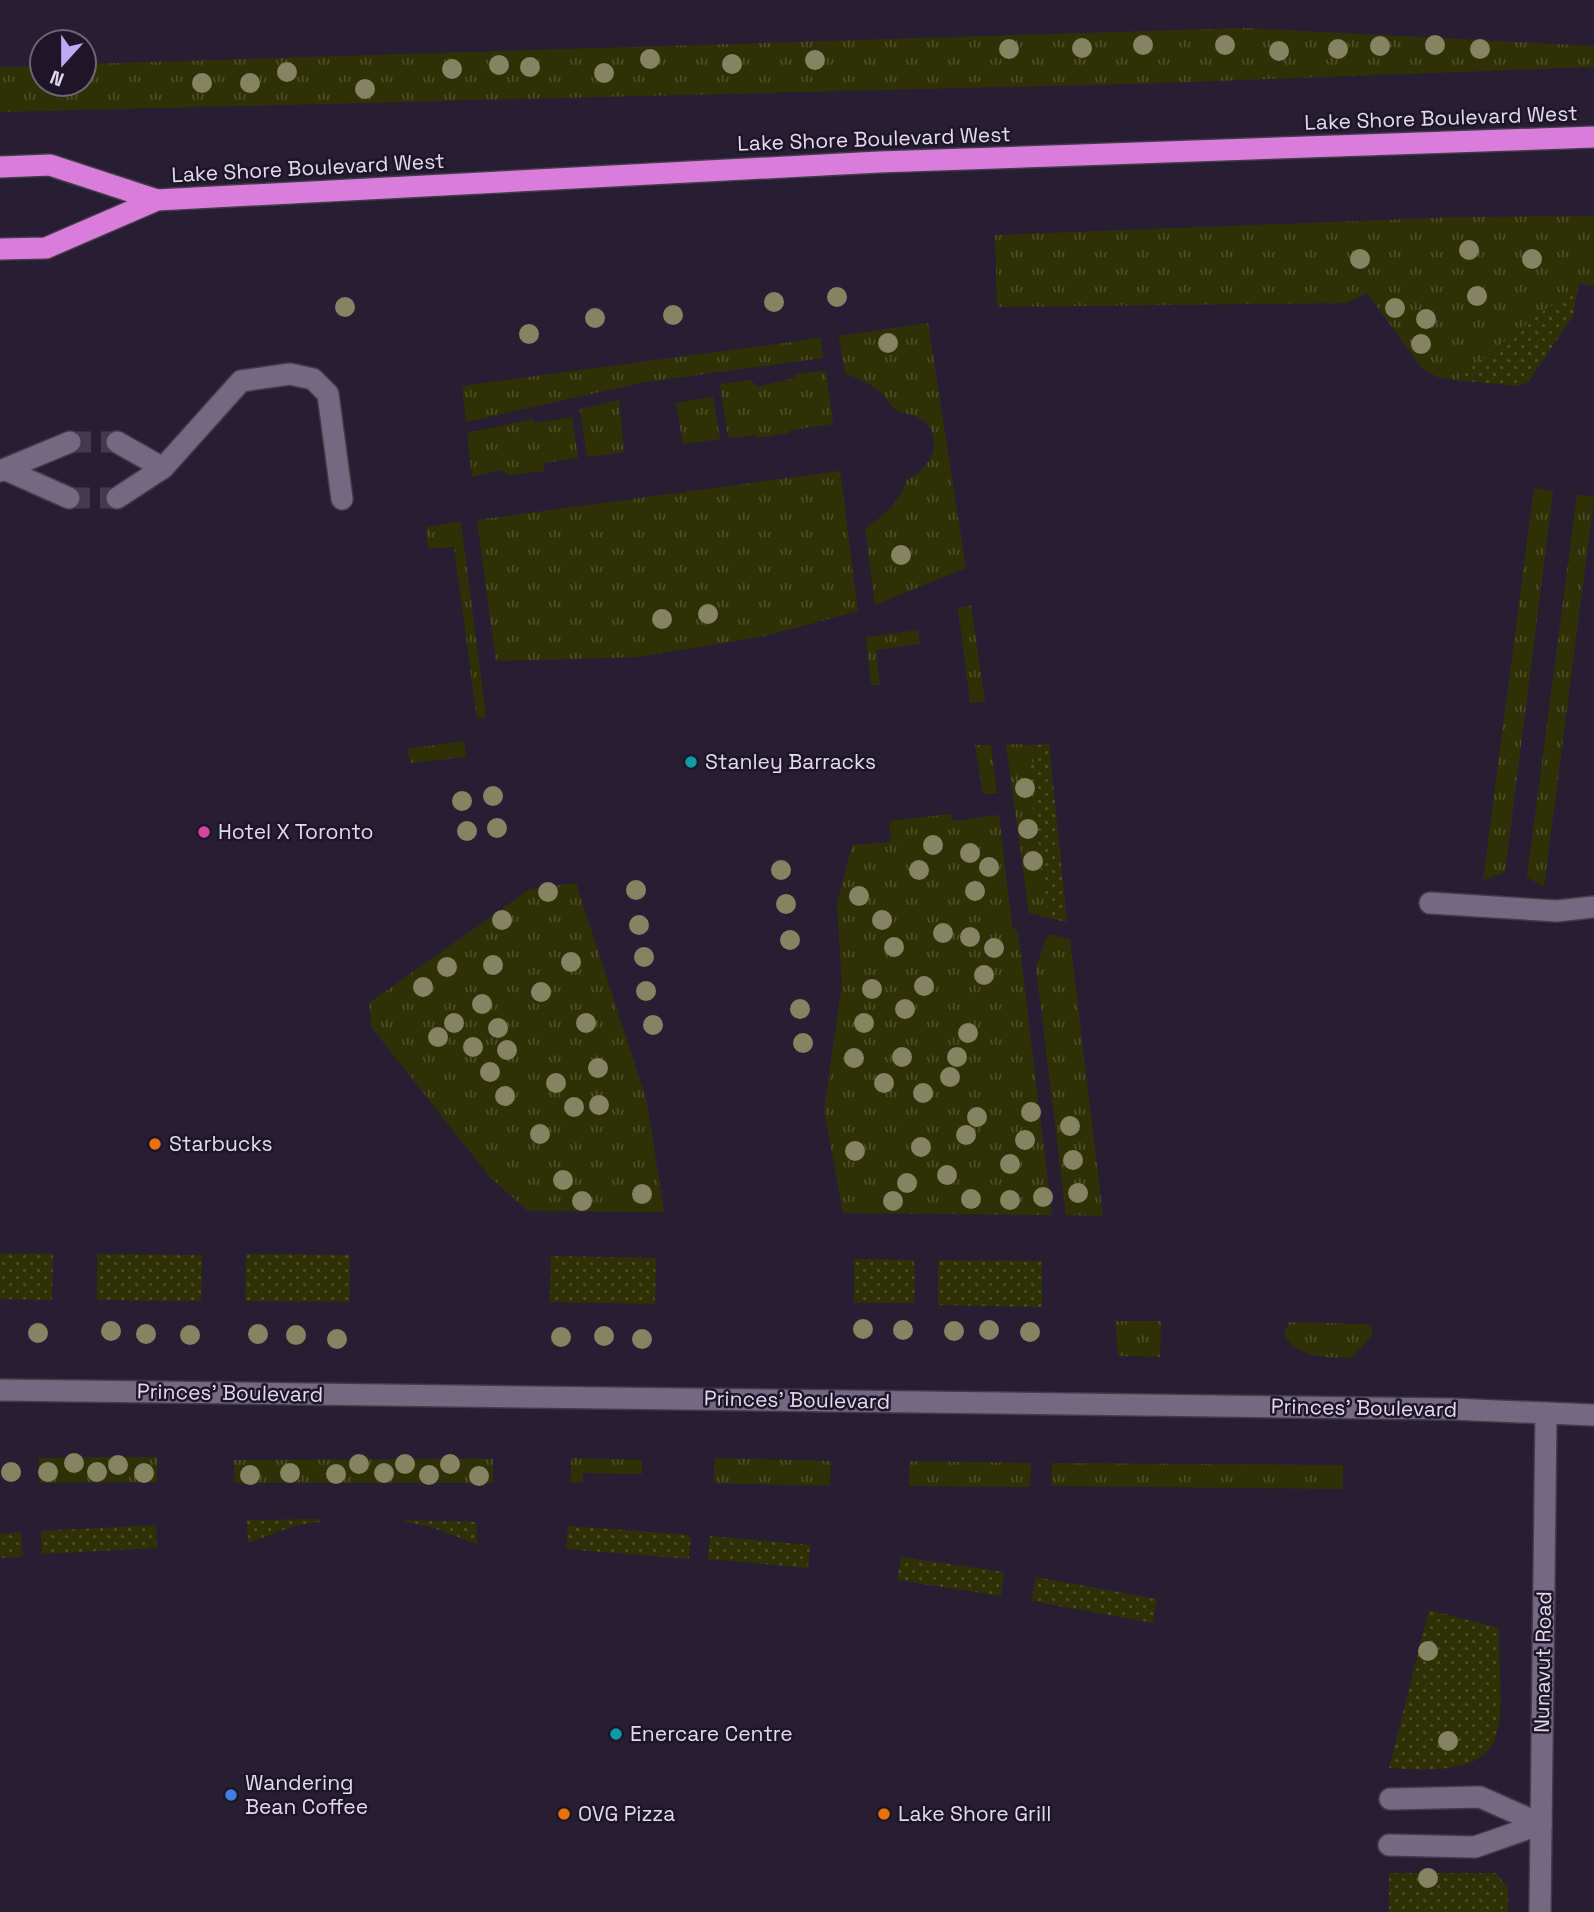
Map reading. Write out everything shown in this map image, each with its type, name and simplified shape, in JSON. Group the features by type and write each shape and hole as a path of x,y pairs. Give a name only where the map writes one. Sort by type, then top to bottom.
{"highway":[{"name":"Lake Shore Boulevard West","path":"0,249 47,248 157,200 879,162 1594,137"},
{"name":"Lake Shore Boulevard West","path":"0,167 50,165 157,200"}],"street":[{"path":"117,498 163,468 241,381 290,374 313,379 328,394 342,499"},
{"path":"3,471 70,442"},
{"path":"117,442 163,468"},
{"path":"3,471 69,498"},
{"path":"1430,903 1558,911 1594,907"},
{"name":"Princes' Boulevard","path":"0,1390 1594,1415"},
{"name":"Nunavut Road","path":"1540,1912 1546,1413"},
{"path":"1390,1799 1480,1797 1541,1824"},
{"path":"1389,1845 1475,1847 1541,1824"}],"green space":[{"path":"1245,28 1594,46 1594,67 1162,83 0,112 0,67 28,66 28,98 98,98 98,64"},
{"path":"1594,216 1594,286 1579,283 1456,380 1437,377 1421,367 1367,293 1347,303 997,307 995,235 1461,217"},
{"path":"1579,283 1573,316 1528,382 1516,386 1456,380"},
{"path":"928,323 966,568 875,605 865,529 890,508 907,480 924,468 930,460 934,442 927,424 918,417 897,411 874,388 845,374 839,336"},
{"path":"821,338 823,358 645,382 466,422 462,386"},
{"path":"826,371 833,424 757,438 756,435 728,438 720,384 751,380 757,387 794,378 795,374"},
{"path":"713,397 720,439 683,444 676,403"},
{"path":"619,400 624,452 587,457 580,409"},
{"path":"572,417 578,458 544,463 544,471 511,475 499,470 472,477 467,433 533,419 534,423"},
{"path":"840,471 858,611 765,636 638,657 496,661 477,520"},
{"path":"1534,488 1553,491 1505,872 1483,880"},
{"path":"1577,495 1594,496 1594,499 1544,887 1527,877"},
{"path":"461,522 486,717 477,719 454,547 428,549 426,527"},
{"path":"971,605 985,702 970,703 958,608"},
{"path":"918,630 920,644 876,650 880,685 871,685 866,637"},
{"path":"464,741 466,757 410,763 408,749"},
{"path":"1006,744 1034,745 1036,758 1028,771 1049,918 1029,913"},
{"path":"1049,744 1067,922 1049,918 1028,771 1036,758 1034,745"},
{"path":"975,745 991,745 997,793 983,794"},
{"path":"950,814 953,821 999,815 1012,926 1018,932 1052,1215 843,1213 824,1110 842,984 837,904 852,845 891,842 889,821"},
{"path":"576,883 647,1102 664,1212 528,1211 490,1177 372,1028 369,1003 530,889"},
{"path":"1048,934 1070,939 1103,1216 1066,1215 1036,967"},
{"path":"0,1253 53,1254 52,1300 0,1299"},
{"path":"97,1254 202,1255 201,1301 97,1300"},
{"path":"246,1254 350,1255 350,1302 245,1301"},
{"path":"551,1256 656,1258 655,1304 550,1302"},
{"path":"854,1259 914,1260 915,1303 854,1303"},
{"path":"938,1260 1042,1261 1042,1307 938,1305"},
{"path":"1115,1321 1161,1321 1160,1357 1118,1356"},
{"path":"1289,1322 1365,1324 1371,1327 1373,1335 1351,1358 1322,1357 1304,1352 1289,1341 1284,1333"},
{"path":"157,1457 157,1482 39,1483 39,1458"},
{"path":"571,1458 642,1460 642,1474 583,1473 583,1483 571,1483"},
{"path":"714,1458 831,1461 830,1486 714,1483"},
{"path":"493,1459 493,1483 235,1483 234,1460"},
{"path":"909,1461 1031,1463 1030,1487 909,1486"},
{"path":"1052,1463 1343,1465 1343,1489 1051,1486"},
{"path":"320,1519 320,1522 294,1526 248,1543 247,1520"},
{"path":"404,1520 476,1522 477,1544 428,1526"},
{"path":"156,1525 157,1548 42,1554 41,1531"},
{"path":"568,1526 691,1535 689,1559 566,1549"},
{"path":"21,1532 23,1556 0,1558 0,1534"},
{"path":"710,1536 810,1545 808,1568 708,1559"},
{"path":"901,1557 1004,1572 1001,1596 897,1580"},
{"path":"1036,1577 1157,1599 1153,1623 1032,1601"},
{"path":"1429,1610 1499,1628 1501,1696 1494,1742 1482,1756 1462,1765 1432,1769 1389,1768"},
{"path":"1389,1873 1496,1873 1508,1888 1508,1912 1389,1912"}],"tunnel":[{"path":"70,442 117,442"},
{"path":"69,498 117,498"}],"place":[{"name":"Stanley Barracks","path":"691,762"},
{"name":"Hotel X Toronto","path":"204,832"},
{"name":"Starbucks","path":"155,1144"},
{"name":"Enercare Centre","path":"616,1734"},
{"name":"Wandering Bean Coffee","path":"231,1795"},
{"name":"OVG Pizza","path":"564,1814"},
{"name":"Lake Shore Grill","path":"884,1814"}]}
